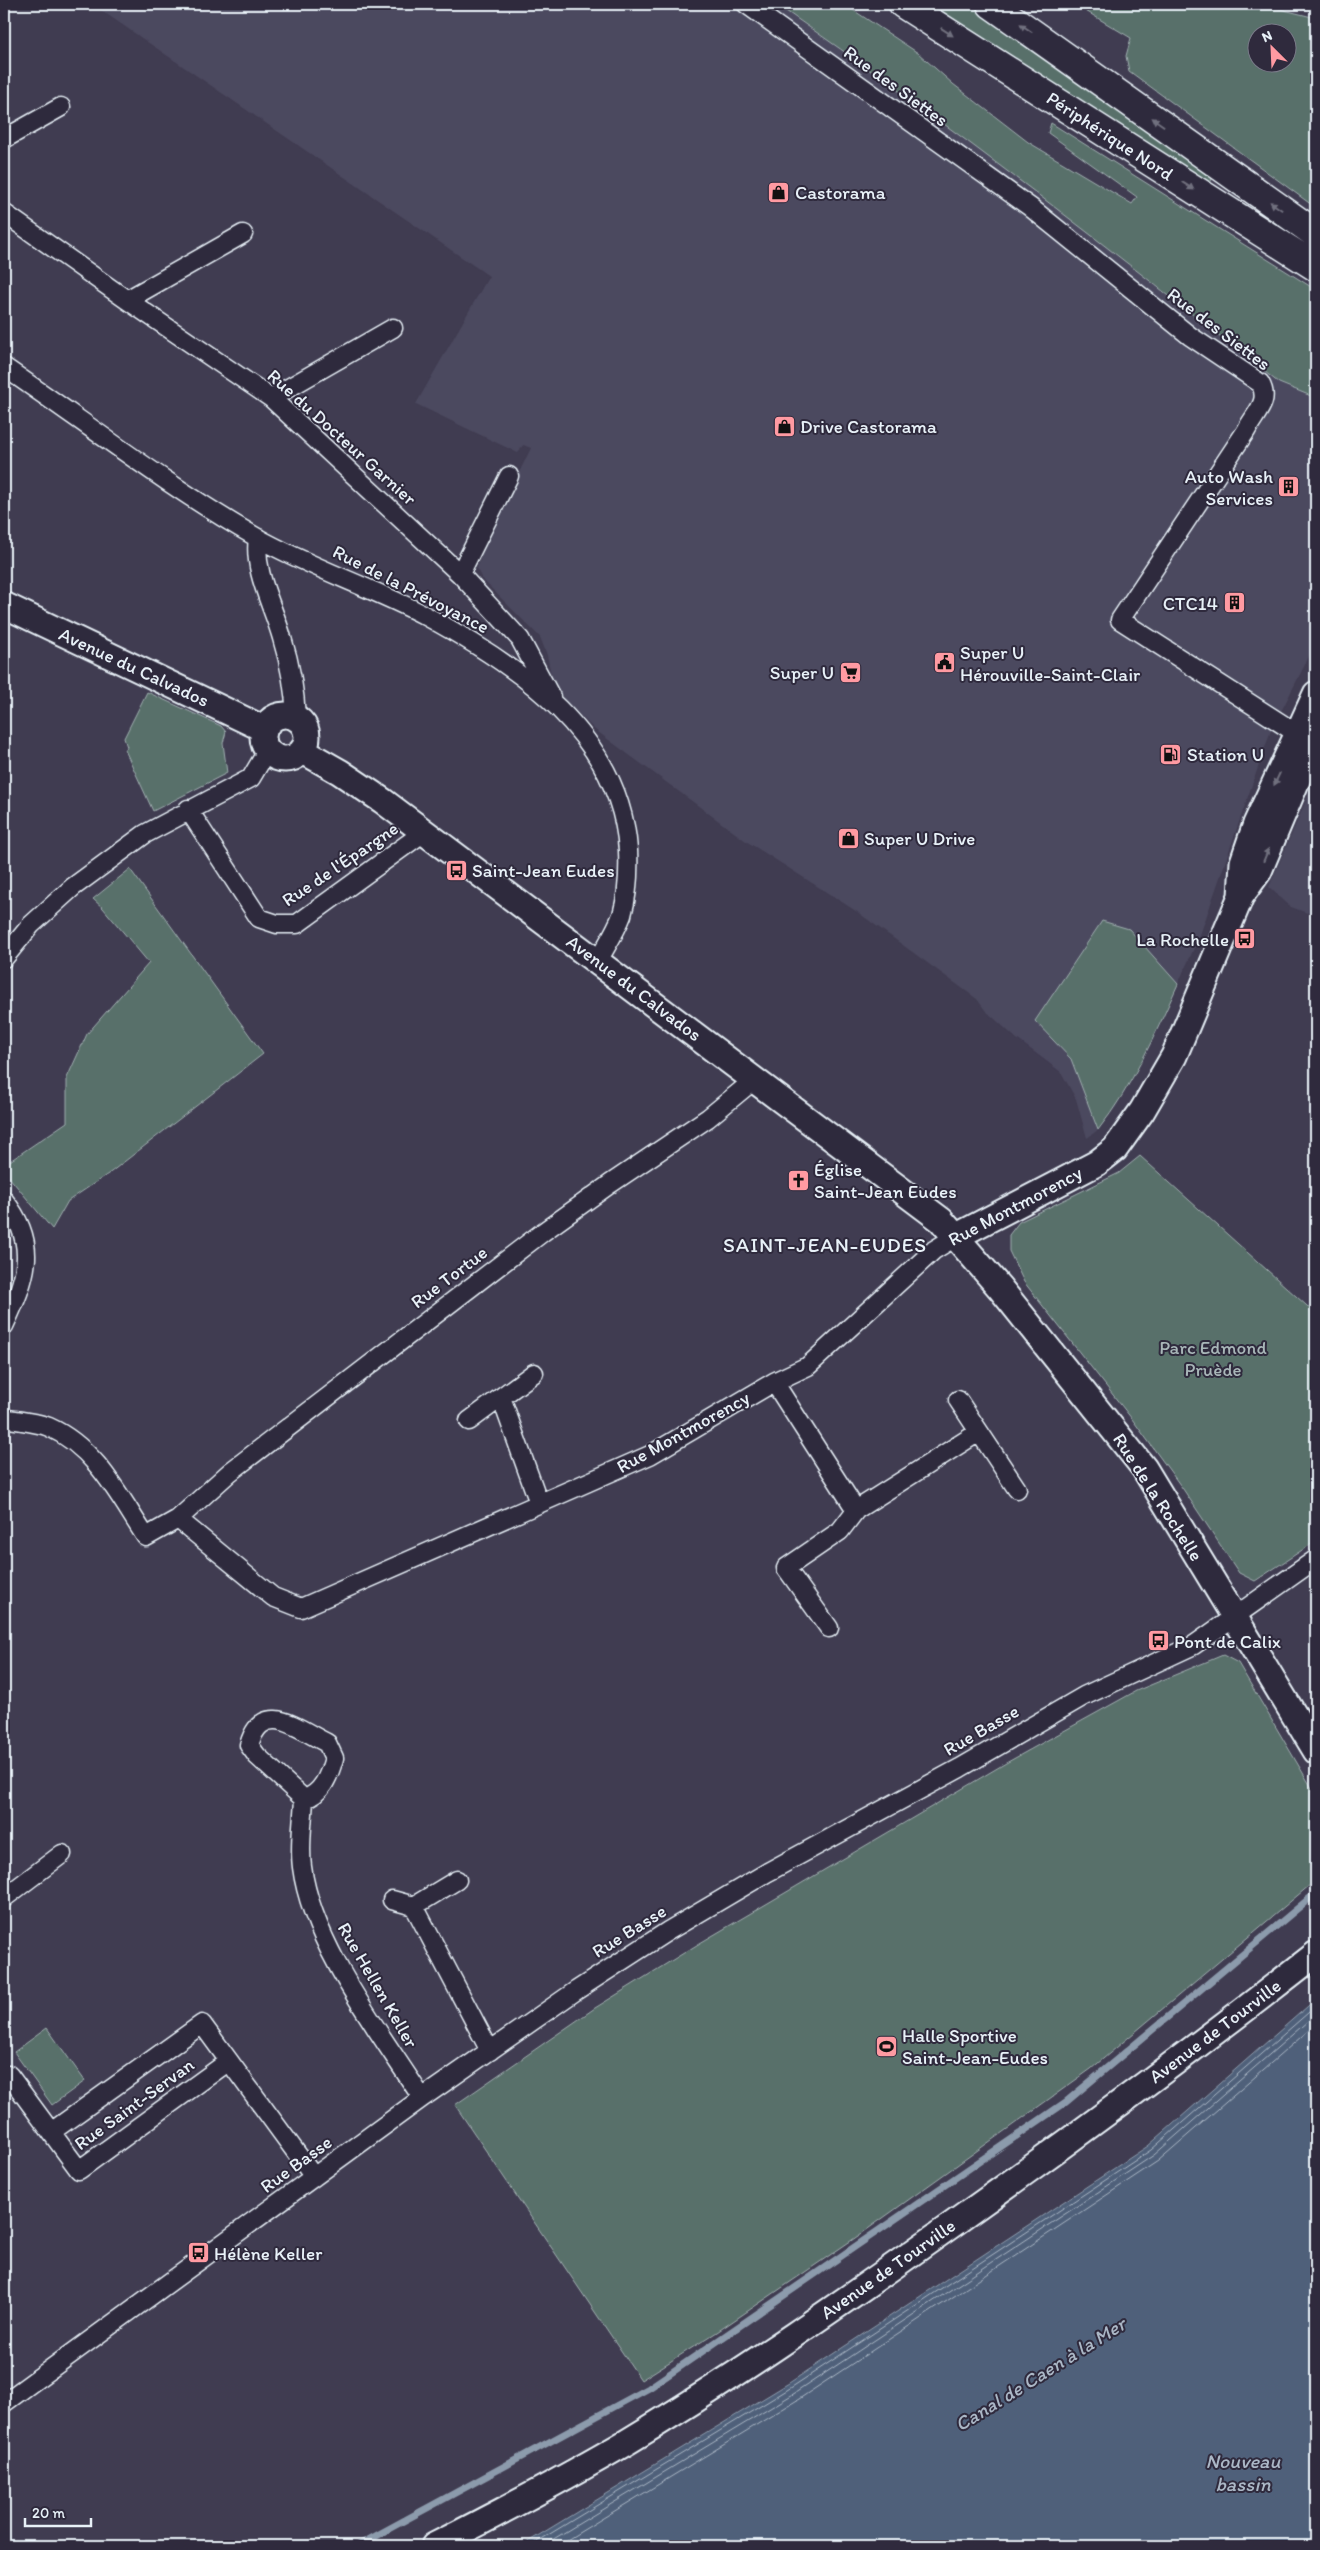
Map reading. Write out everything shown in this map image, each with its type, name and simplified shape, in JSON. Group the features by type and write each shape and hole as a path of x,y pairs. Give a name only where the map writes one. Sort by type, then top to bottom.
{"highway":[{"name":"Périphérique Nord","path":"903,4 1316,267"},
{"name":"Périphérique Nord","path":"991,4 1316,234"}],"street":[{"name":"Rue des Siettes","path":"746,4 1030,207 1190,336 1260,383 1265,392 1264,405 1255,414 1246,431 1120,620 1309,738"},
{"path":"4,139 61,107"},
{"name":"Rue du Docteur Garnier","path":"4,213 271,398 460,574 520,638 556,706"},
{"path":"127,300 243,234"},
{"path":"271,398 392,328"},
{"name":"Rue de la Prévoyance","path":"4,367 202,503 258,538 425,616 493,654 556,706 586,736 607,773 616,794 627,837 627,892 621,917 598,961"},
{"path":"460,574 508,476"},
{"path":"258,538 255,555 285,648 294,686 296,718"},
{"name":"Avenue du Calvados","path":"4,605 266,740"},
{"path":"1309,738 1316,694"},
{"path":"4,958 31,926 73,887 145,834 188,809 250,778 266,740 271,720 280,715 296,718 303,724 307,733 307,742 302,751 294,758 283,759 273,756 266,740"},
{"name":"Rue Montmorency","path":"178,1519 273,1597 301,1608 650,1455 774,1382 808,1366 934,1250 957,1236 1097,1163 1110,1154 1142,1111 1174,1056 1241,896 1243,862 1256,824 1309,738"},
{"name":"Avenue du Calvados","path":"302,751 340,772 424,832 924,1206 957,1236"},
{"name":"Rue de l'Épargne","path":"188,809 260,918 276,924 297,924 424,832"},
{"name":"Rue Tortue","path":"4,1418 47,1426 74,1441 95,1461 146,1537 178,1519 230,1472 543,1232 708,1118 754,1080"},
{"path":"4,1200 17,1216 26,1241 27,1264 20,1290 4,1326"},
{"name":"Rue de la Rochelle","path":"957,1236 1144,1468 1316,1751"},
{"path":"469,1422 534,1373"},
{"path":"774,1382 856,1510"},
{"path":"501,1397 539,1503"},
{"path":"958,1400 1017,1489"},
{"path":"829,1628 786,1568 840,1531 856,1510 979,1432"},
{"name":"Rue Basse","path":"4,2403 422,2098 577,1990 668,1931 760,1877 960,1768 1084,1696 1194,1645 1316,1559"},
{"path":"278,1719 328,1743 334,1758 329,1776 315,1796 304,1799 257,1756 249,1745 253,1732 262,1721 278,1719"},
{"name":"Rue Hellen Keller","path":"304,1799 302,1867 313,1911 330,1952 422,2098"},
{"path":"4,1898 62,1854"},
{"path":"392,1900 414,1906 458,1880"},
{"path":"414,1906 490,2051"},
{"name":"Avenue de Tourville","path":"434,2546 528,2498 625,2443 740,2371 906,2258 1088,2127 1316,1954"},
{"name":"Rue Saint-Servan","path":"51,2132 202,2024 314,2177"},
{"name":"Rue Saint-Servan","path":"4,2079 9,2075 79,2170 229,2061"}],"shaded area":[{"path":"92,4 776,4 851,55 1026,183 1279,383 1316,398 1316,643 1270,733 1200,935 1158,1028 1116,1107 1098,1130 1087,1138 1076,1099 1061,1072 1017,1039 985,1010 977,999 856,911 746,841 594,729 562,697 552,679 547,655 540,637 482,579 477,569 483,547 531,448 523,445 518,453 416,404 489,276"},
{"path":"1316,777 1316,916 1291,907 1269,887"}],"green space":[{"path":"776,4 844,4 918,53 953,84 1028,142 1132,204 1137,197 1048,133 1051,123 1316,290 1316,398 1279,383 1031,189 905,95"},
{"path":"931,4 970,4 1214,173 1210,184"},
{"path":"1074,4 1260,4 1316,18 1316,208 1129,71 1126,56 1131,38"},
{"path":"147,692 221,726 226,732 223,743 227,773 153,811 125,750 127,747 124,738"},
{"path":"130,869 263,1054 111,1172 68,1201 52,1229 4,1171 4,1165 67,1122 67,1078 87,1034 149,963 103,908 93,899"},
{"path":"1102,921 1129,929 1178,984 1152,1041 1132,1078 1098,1130 1071,1059 1035,1021"},
{"name":"Parc Edmond Pruède","path":"1140,1156 1316,1314 1316,1541 1255,1581 1239,1573 1183,1489 1132,1419 1024,1282 1009,1251 1009,1235 1019,1222 1119,1173"},
{"path":"1223,1655 1238,1663 1316,1795 1316,1880 1091,2069 858,2236 717,2332 641,2380 455,2105 595,2008 700,1943 1006,1763 1136,1691"},
{"path":"47,2028 85,2081 52,2105 14,2052"}],"water":[{"path":"1316,1999 1316,2546 521,2546 789,2383 1148,2146"}],"waterway":[{"path":"357,2546 649,2388 1066,2102 1316,1893"}],"place":[{"name":"Castorama","path":"779,192"},
{"name":"Drive Castorama","path":"784,426"},
{"name":"Auto Wash Services","path":"1289,487"},
{"name":"CTC14","path":"1234,603"},
{"name":"Super U Hérouville-Saint-Clair","path":"944,663"},
{"name":"Super U","path":"850,672"},
{"name":"Station U","path":"1171,754"},
{"name":"Super U Drive","path":"848,838"},
{"name":"Saint-Jean Eudes","path":"456,870"},
{"name":"La Rochelle","path":"1245,939"},
{"name":"Église Saint-Jean Eudes","path":"798,1180"},
{"name":"Pont de Calix","path":"1158,1641"},
{"name":"Halle Sportive Saint-Jean-Eudes","path":"886,2046"},
{"name":"Hélène Keller","path":"198,2253"}],"district":[{"name":"SAINT-JEAN-EUDES","path":"825,1244"}],"water label":[{"name":"Canal de Caen à la Mer","path":"1040,2374"},
{"name":"Nouveau bassin","path":"1243,2472"}]}
